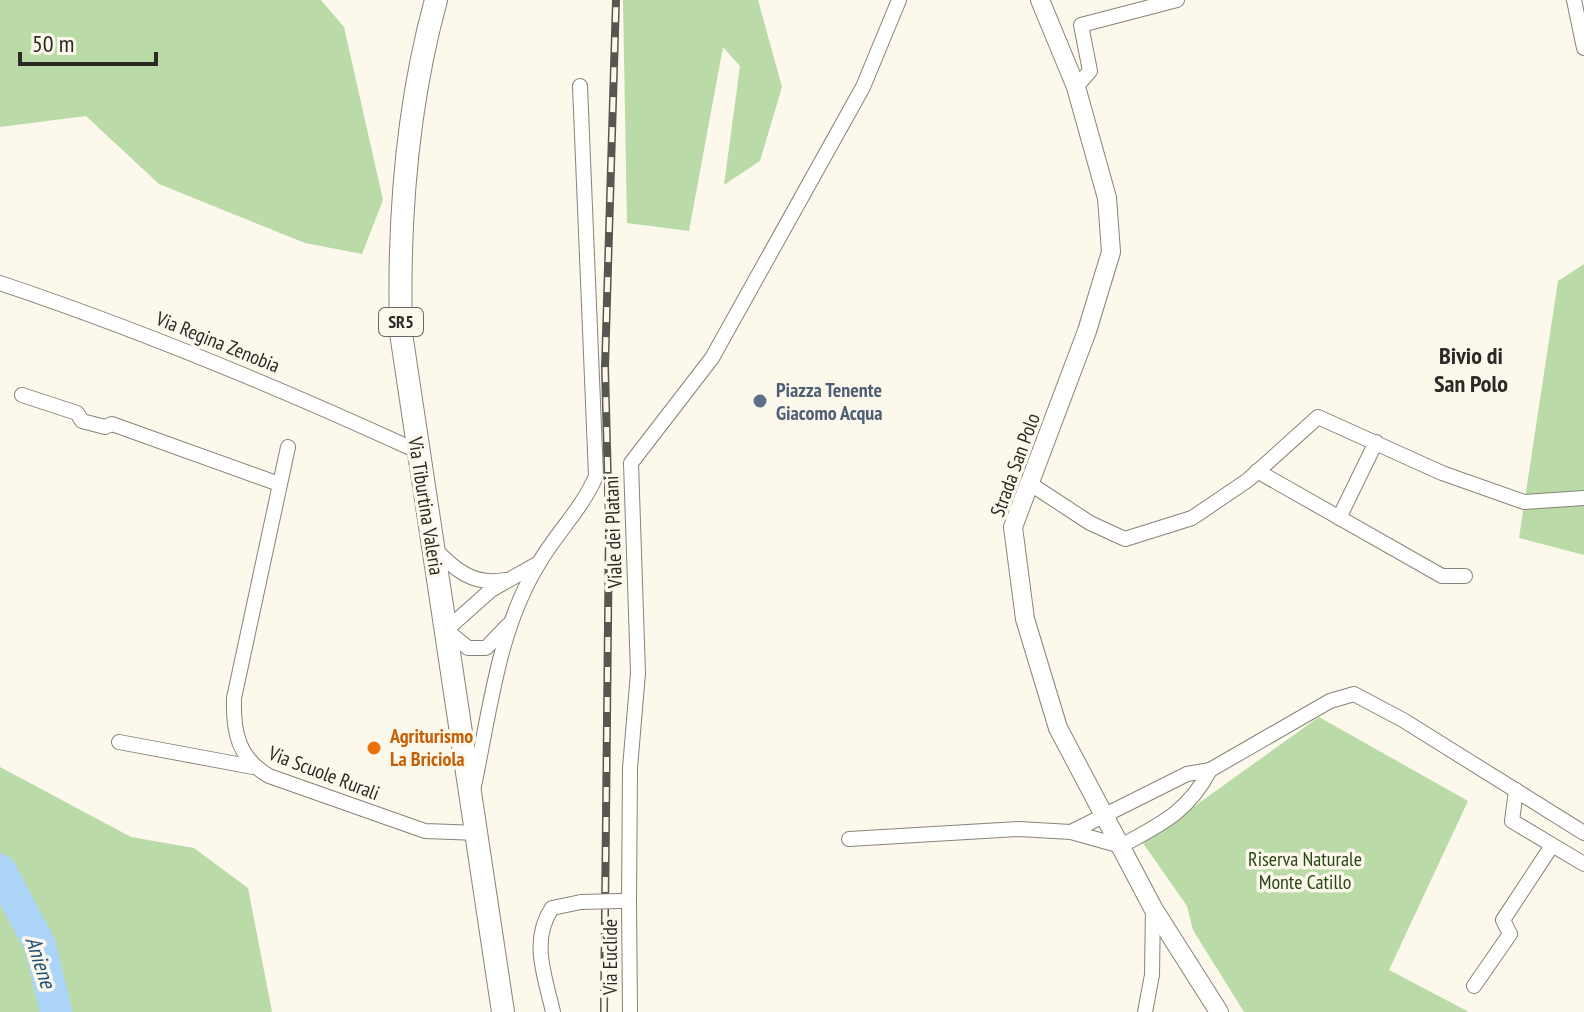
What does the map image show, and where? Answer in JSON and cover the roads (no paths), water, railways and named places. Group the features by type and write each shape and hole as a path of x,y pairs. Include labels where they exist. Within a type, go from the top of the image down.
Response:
{"main road":[{"name":"Via Tiburtina Valeria","path":"436,0 414,96 399,243 401,333 479,833 503,1012"}],"street":[{"name":"Viale dei Platani","path":"624,901 638,673 631,463 712,358 863,87 899,0"},
{"name":"Strada San Polo","path":"1040,0 1076,87 1107,198 1111,252 1087,331 1032,485 1013,527 1025,619 1058,728 1153,908 1219,1012"},
{"path":"1076,87 1090,71 1081,25 1177,0"},
{"path":"1574,0 1584,48"},
{"path":"472,794 491,701 515,615 539,563 585,501 596,476 580,86"},
{"name":"Via Regina Zenobia","path":"0,283 92,314 261,380 417,451"},
{"path":"22,395 77,413 82,421 105,427 112,424 279,484"},
{"path":"1032,485 1090,523 1125,539 1192,518 1257,471 1318,417 1442,473 1524,502 1584,498"},
{"path":"1339,518 1376,442"},
{"name":"Via Scuole Rurali","path":"288,447 234,698 237,738 253,767 269,776 425,831 479,833"},
{"path":"1257,471 1442,576 1465,576"},
{"path":"433,547 456,572 495,582 513,579"},
{"path":"515,615 486,648 468,648 446,630 491,590 539,563"},
{"path":"1071,832 1187,774 1210,770 1330,701 1354,694 1584,833"},
{"path":"119,742 253,767"},
{"path":"849,839 1019,829 1071,832 1121,846 1168,821 1196,796 1210,770"},
{"path":"1516,790 1512,821 1584,864"},
{"path":"1474,986 1510,934 1503,920 1551,847"},
{"path":"553,1012 538,950 541,924 552,908 581,902 624,901"},
{"name":"Via Euclide","path":"624,901 630,1012"},
{"path":"1145,1012 1152,975 1153,908"}],"waterway":[{"name":"Aniene","path":"0,870 40,945 56,1012"}],"railway":[{"path":"604,1012 609,525 605,367 616,0"}],"place":[{"name":"Piazza Tenente Giacomo Acqua","path":"760,401"},
{"name":"Agriturismo La Briciola","path":"374,748"}],"district":[{"name":"Bivio di San Polo","path":"1471,370"}],"park label":[{"name":"Riserva Naturale Monte Catillo","path":"1305,870"}]}
